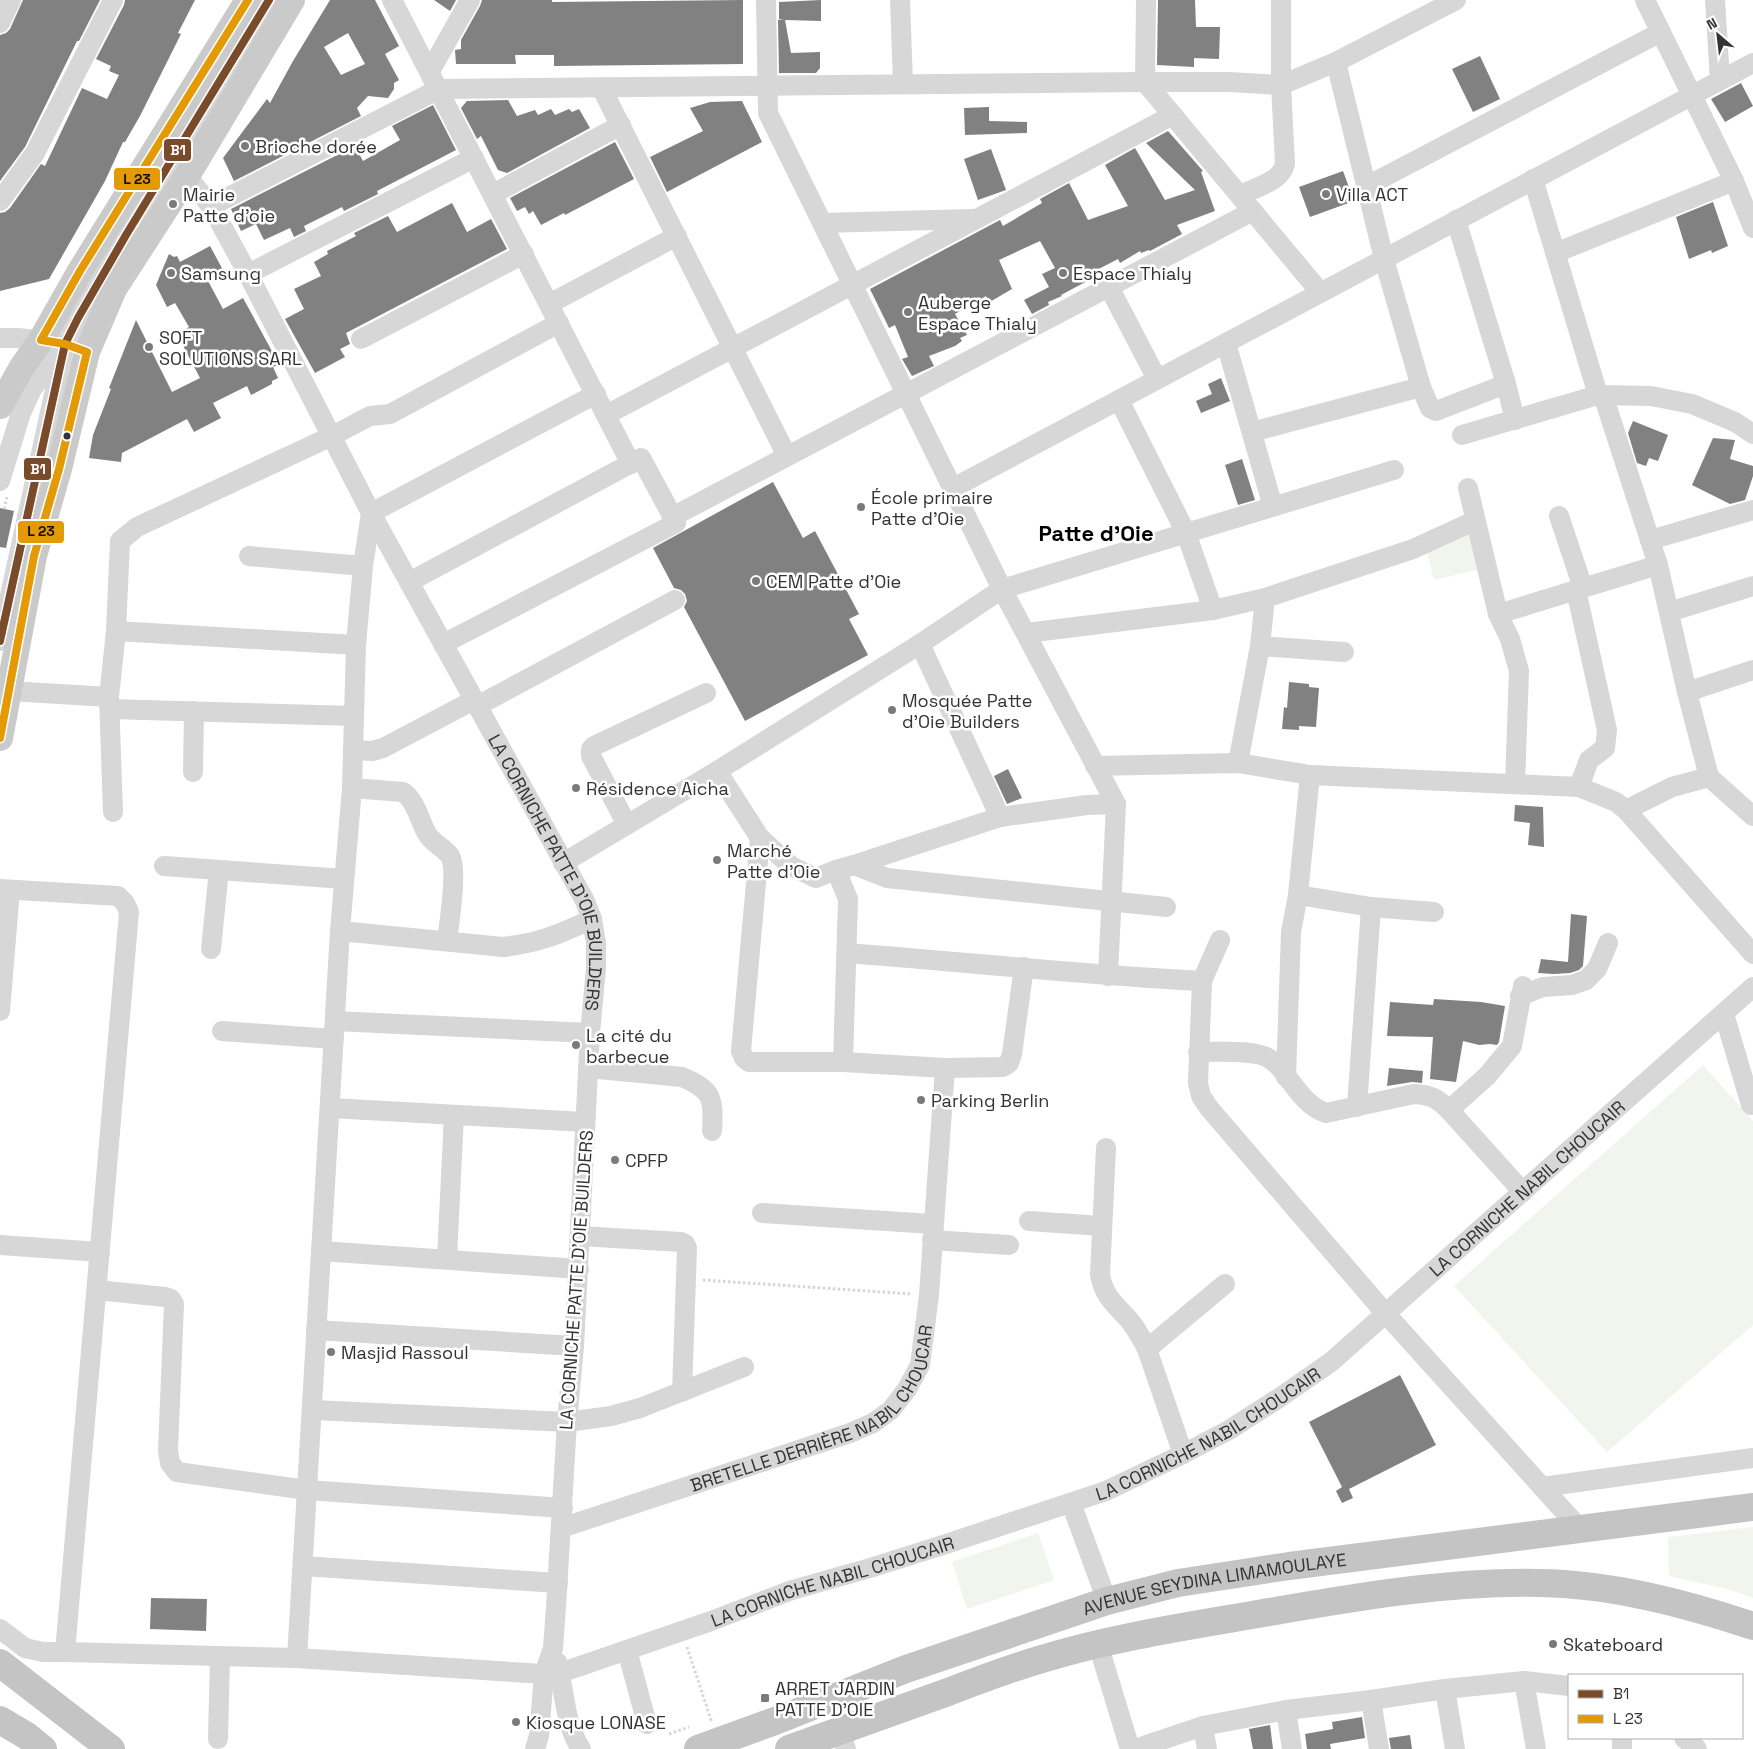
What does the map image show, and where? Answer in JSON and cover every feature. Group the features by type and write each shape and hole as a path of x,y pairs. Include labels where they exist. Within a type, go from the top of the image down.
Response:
{"highway":[{"name":"AVENUE SEYDINA LIMAMOULAYE","path":"698,1749 775,1721 906,1669 1108,1601 1178,1583 1289,1566 1753,1507"},
{"name":"AVENUE SEYDINA LIMAMOULAYE","path":"789,1749 843,1740 1040,1659 1098,1644 1255,1614 1405,1591 1494,1583 1540,1583 1580,1586 1617,1591 1708,1612 1753,1626"},
{"path":"0,1663 111,1749"},
{"path":"0,1720 43,1749"}],"main road":[{"path":"0,406 22,367 42,342 80,271 248,0"},
{"path":"42,342 114,289 187,176 292,0"},
{"path":"0,738 34,556 59,469 42,342"}],"street":[{"path":"0,23 11,0"},
{"path":"0,201 34,153 113,0"},
{"path":"0,351 42,342 78,318 126,235 269,0"},
{"path":"392,0 631,464"},
{"path":"434,80 470,0"},
{"path":"766,0 768,113 1002,589 1116,804 1108,976"},
{"path":"900,0 903,84"},
{"path":"1146,0 1144,82 1320,292"},
{"path":"1240,195 1278,177 1283,171 1285,164 1281,0"},
{"path":"211,206 434,80 602,87 1144,82 1229,82 1282,85 1336,62 1456,0"},
{"path":"1645,0 1734,181 1753,228"},
{"path":"1714,0 1720,80"},
{"path":"1367,186 1661,32"},
{"path":"1336,62 1384,258 1430,408 1436,411 1506,384"},
{"path":"953,488 1753,63"},
{"path":"602,87 787,456"},
{"path":"606,415 1173,115"},
{"path":"493,194 621,125"},
{"path":"248,274 474,158"},
{"name":"LA CORNICHE PATTE D'OIE BUILDERS","path":"187,176 211,206 371,513 592,919 596,943 596,968 590,1033 579,1269 567,1422 552,1674"},
{"path":"1533,179 1601,395 1658,564 1687,692 1709,777 1753,816"},
{"path":"1556,254 1734,181"},
{"path":"672,517 1253,211"},
{"path":"822,222 976,219"},
{"path":"1456,220 1506,384 1515,420"},
{"path":"549,304 677,236"},
{"path":"361,340 524,254"},
{"path":"1109,287 1157,379"},
{"path":"113,812 109,703 116,631 120,541 137,527 332,436 370,416 390,414 559,323"},
{"path":"0,481 21,413 32,389 42,342"},
{"path":"0,640 42,342"},
{"path":"1226,342 1273,506"},
{"path":"1252,432 1422,387"},
{"path":"298,1658 340,931 352,788 356,645 363,566 371,513 596,394"},
{"path":"1462,436 1601,395 1651,396 1692,404 1735,422 1753,434"},
{"path":"1119,400 1186,533 1213,610"},
{"path":"409,582 641,458 676,523 443,644"},
{"path":"563,863 717,771 920,644 1002,589 1394,470"},
{"path":"1468,488 1474,521 1498,614 1510,639 1519,671 1515,784"},
{"path":"1650,540 1753,510"},
{"path":"1559,516 1580,589 1607,730 1604,748 1589,760 1579,787"},
{"path":"1026,633 1213,610 1265,598 1413,549 1474,521"},
{"path":"249,556 363,566"},
{"path":"1498,614 1658,564"},
{"path":"1669,612 1753,586"},
{"path":"1238,763 1260,646 1265,598"},
{"path":"353,750 372,751 383,748 675,600"},
{"path":"116,631 356,645"},
{"path":"920,644 1000,816"},
{"path":"1260,646 1344,652"},
{"path":"1687,692 1753,670"},
{"path":"8,691 194,712 354,716"},
{"path":"627,825 592,756 591,749 706,693"},
{"path":"193,772 194,712"},
{"path":"1096,766 1238,763 1310,775 1579,787 1616,802 1626,810 1753,954"},
{"path":"717,771 760,838 791,866 816,878 1000,816 1087,804 1116,804"},
{"path":"1286,1076 1291,932 1298,895 1310,775"},
{"path":"1626,810 1672,787 1709,777"},
{"path":"352,788 404,792 410,797 428,837 436,845 446,850 452,859 454,872 447,941"},
{"path":"760,838 741,1051 744,1058 749,1062 843,1062 945,1068 1003,1067 1009,1062 1012,1054 1024,967"},
{"path":"164,866 344,879"},
{"path":"845,867 887,878 1166,908"},
{"path":"843,1062 848,899 845,867"},
{"path":"211,948 219,870"},
{"path":"0,1011 5,890 118,896 125,903 129,912 65,1652"},
{"path":"1298,895 1371,907 1434,912"},
{"path":"1357,1107 1371,907"},
{"path":"340,931 503,947 527,945 559,935 592,919"},
{"path":"1220,940 1202,981 1198,1052 1198,1083 1201,1096 1209,1108 1386,1314 1580,1529"},
{"path":"1449,1110 1487,1076 1512,1046 1521,991 1543,987 1572,986 1586,980 1597,969 1608,943"},
{"path":"847,953 1024,967 1108,976 1202,981"},
{"name":"LA CORNICHE NABIL CHOUCAIR","path":"552,1674 681,1631 792,1590 870,1568 1071,1503 1106,1490 1229,1430 1331,1362 1753,987"},
{"path":"1724,1014 1751,1105"},
{"path":"222,1031 335,1030 590,1033"},
{"path":"1198,1052 1266,1056 1275,1062 1315,1110 1326,1113 1414,1094 1429,1094 1449,1110 1523,1192"},
{"path":"588,1068 682,1077 696,1083 706,1091 712,1102 712,1132"},
{"name":"BRETELLE DERRIÈRE NABIL CHOUCAR","path":"562,1518 850,1434 891,1410 907,1389 920,1365 929,1295 945,1068"},
{"path":"330,1108 585,1122"},
{"path":"447,1258 454,1115"},
{"path":"1106,1148 1100,1275 1102,1287 1140,1334 1147,1348 1183,1454"},
{"path":"762,1213 932,1232 1009,1245"},
{"path":"1029,1221 1102,1226"},
{"path":"580,1236 681,1242 685,1244 687,1248 682,1392"},
{"path":"0,1245 100,1252"},
{"path":"321,1251 447,1258 579,1269"},
{"path":"1147,1348 1225,1284"},
{"path":"97,1290 165,1297 171,1299 174,1304 168,1451 170,1463 177,1472 307,1490 562,1518"},
{"path":"316,1330 574,1346"},
{"path":"313,1410 567,1422 611,1416 640,1408 744,1367"},
{"path":"1542,1487 1753,1458"},
{"path":"1071,1503 1108,1601"},
{"path":"303,1566 558,1583"},
{"path":"0,1628 25,1648 43,1652 298,1658 552,1674"},
{"path":"1098,1644 1130,1749"},
{"path":"626,1650 647,1724"},
{"path":"218,1739 220,1656"},
{"path":"535,1749 552,1674"},
{"path":"552,1674 575,1739 582,1749"},
{"path":"1135,1749 1203,1726 1286,1710 1445,1689 1524,1682 1568,1686"},
{"path":"1524,1682 1536,1749"},
{"path":"1445,1689 1456,1749"},
{"path":"1371,1700 1379,1749"},
{"path":"1286,1710 1292,1749"},
{"path":"1203,1726 1207,1749"},
{"path":"1685,1739 1697,1749"}],"path":[{"path":"685,1279 929,1295"},
{"path":"681,1631 711,1720"}],"shaded area":[{"path":"1475,532 1484,568 1434,580 1425,544"},
{"path":"1703,1065 1753,1121 1753,1325 1607,1452 1454,1286"},
{"path":"1753,1527 1753,1598 1731,1590 1669,1576 1668,1537"},
{"path":"1038,1533 1054,1580 967,1609 952,1562"}],"building":[{"path":"23,0 100,0 79,41 77,41 25,147 0,181 0,35 10,29"},
{"path":"125,0 195,0 178,33 181,34 140,116 125,142 123,142 105,181 49,279 0,291 0,213 10,208 41,164 45,166 82,88 107,99 119,75 109,71 111,66 96,59"},
{"path":"330,0 375,0 399,46 385,54 399,80 394,83 394,89 388,98 368,96 357,108 361,116 234,181 223,158 267,99 270,103","holes":["348,33 365,64 341,75 324,47"]},
{"path":"434,0 456,0 450,11"},
{"path":"482,0 552,0 552,2 743,0 743,64 554,66 554,55 515,55 516,64 456,64 455,50 461,49 461,40"},
{"path":"821,0 821,21 785,20 791,53 820,52 820,68 816,73 779,73 778,20 784,19 779,19 779,2"},
{"path":"1158,0 1195,0 1196,27 1220,27 1219,59 1194,58 1194,67 1157,65"},
{"path":"1480,56 1500,99 1473,112 1452,69"},
{"path":"1741,83 1753,106 1725,122 1711,99"},
{"path":"508,100 517,116 535,110 538,115 551,109 555,115 569,109 572,112 579,109 590,128 507,173 498,170 481,136 477,139 461,108 467,101"},
{"path":"742,101 762,142 667,192 650,157 703,131 690,108 710,102"},
{"path":"433,105 456,150 377,191 378,194 344,211 342,207 304,226 306,231 294,237 290,228 264,240 256,224 241,231 231,209 355,146 363,161 400,140 392,126"},
{"path":"989,107 989,121 1027,122 1027,133 965,135 964,108"},
{"path":"1168,131 1203,171 1201,172 1215,211 1177,225 1182,234 1150,251 1141,253 1140,251 1120,263 1118,259 1089,274 1091,279 1048,302 1049,305 1032,314 1024,300 1049,287 1042,274 1055,268 1040,241 999,260 1012,289 988,303 986,296 955,314 967,335 960,338 962,341 955,346 929,356 934,366 912,376 902,359 908,357 895,325 889,328 870,289 1000,220 1003,226 1042,203 1040,199 1069,183 1088,220 1128,206 1105,165 1135,148 1165,200 1195,190 1146,143"},
{"path":"615,142 634,179 565,215 564,213 541,225 533,211 529,214 525,207 517,211 510,198"},
{"path":"991,149 1006,190 978,200 964,159"},
{"name":"Villa ACT","path":"1343,171 1354,201 1310,217 1299,187"},
{"path":"1713,202 1728,246 1712,253 1711,250 1689,259 1676,217"},
{"path":"452,203 467,232 491,219 507,249 346,333 350,344 340,349 345,357 315,373 285,319 304,309 294,289 321,276 314,262 328,254 327,251 356,236 354,233 388,216 397,232"},
{"path":"210,246 223,270 207,279 223,309 243,298 279,364 273,367 278,378 272,381 272,384 251,395 247,386 213,403 221,418 194,432 187,419 122,453 121,462 89,458 93,435 111,389 109,388 136,320 172,392 200,378 177,334 189,327 175,303 167,307 156,285 169,254 174,257 177,256 180,262"},
{"path":"1221,378 1230,401 1201,413 1196,401 1212,394 1208,384"},
{"path":"1633,421 1668,435 1658,461 1649,458 1646,466 1637,463 1628,433"},
{"path":"1713,438 1735,440 1730,459 1753,466 1753,476 1745,500 1730,504 1692,485"},
{"path":"1242,459 1255,500 1238,505 1225,465"},
{"name":"CEM Patte d'Oie","path":"773,482 803,538 815,531 859,614 849,619 868,655 745,721 684,607 687,601 685,594 681,590 674,588 653,548"},
{"path":"0,508 14,511 6,548 0,547"},
{"path":"1289,682 1309,684 1309,687 1319,688 1316,727 1299,726 1299,730 1282,729 1284,707 1287,708"},
{"path":"1008,769 1022,798 1007,804 994,776"},
{"path":"1515,805 1543,807 1544,847 1528,845 1530,823 1514,821"},
{"path":"1571,914 1587,916 1583,966 1579,970 1570,973 1538,973 1541,959 1568,962"},
{"path":"1434,999 1481,1002 1505,1006 1497,1045 1479,1045 1463,1041 1456,1082 1430,1079 1433,1037 1387,1036 1390,1002 1433,1005"},
{"path":"1389,1068 1423,1071 1422,1083 1412,1082 1387,1086"},
{"path":"1400,1375 1436,1445 1349,1489 1353,1498 1342,1503 1336,1491 1342,1487 1309,1422"},
{"path":"151,1598 207,1599 206,1631 150,1629"},
{"path":"1362,1717 1365,1738 1330,1744 1331,1749 1307,1749 1305,1734 1333,1729 1332,1722"},
{"path":"1270,1725 1273,1749 1253,1749 1249,1729"},
{"path":"1410,1735 1412,1749 1391,1749 1389,1738"}],"transit line":[{"path":"0,738 34,556 59,469 87,352 65,344 41,340 80,271 248,0"},
{"name":"B1","path":"0,641 65,344 126,235 269,0"}],"place":[{"name":"Brioche dorée","path":"245,146"},
{"name":"Villa ACT","path":"1326,194"},
{"name":"Mairie Patte d'oie","path":"173,204"},
{"name":"Samsung","path":"171,273"},
{"name":"Espace Thialy","path":"1063,273"},
{"name":"Auberge Espace Thialy","path":"908,312"},
{"name":"SOFT SOLUTIONS SARL","path":"149,347"},
{"name":"École primaire Patte d'Oie","path":"861,507"},
{"name":"CEM Patte d'Oie","path":"756,581"},
{"name":"Mosquée Patte d'Oie Builders","path":"892,710"},
{"name":"Résidence Aicha","path":"576,788"},
{"name":"Marché Patte d'Oie","path":"717,860"},
{"name":"La cité du barbecue","path":"576,1045"},
{"name":"Parking Berlin","path":"921,1100"},
{"name":"CPFP","path":"615,1160"},
{"name":"Masjid Rassoul","path":"331,1352"},
{"name":"Skateboard","path":"1553,1644"},
{"name":"ARRET JARDIN PATTE D'OIE","path":"765,1698"},
{"name":"Kiosque LONASE","path":"516,1722"}],"district":[{"name":"Patte d'Oie","path":"1096,533"}]}
